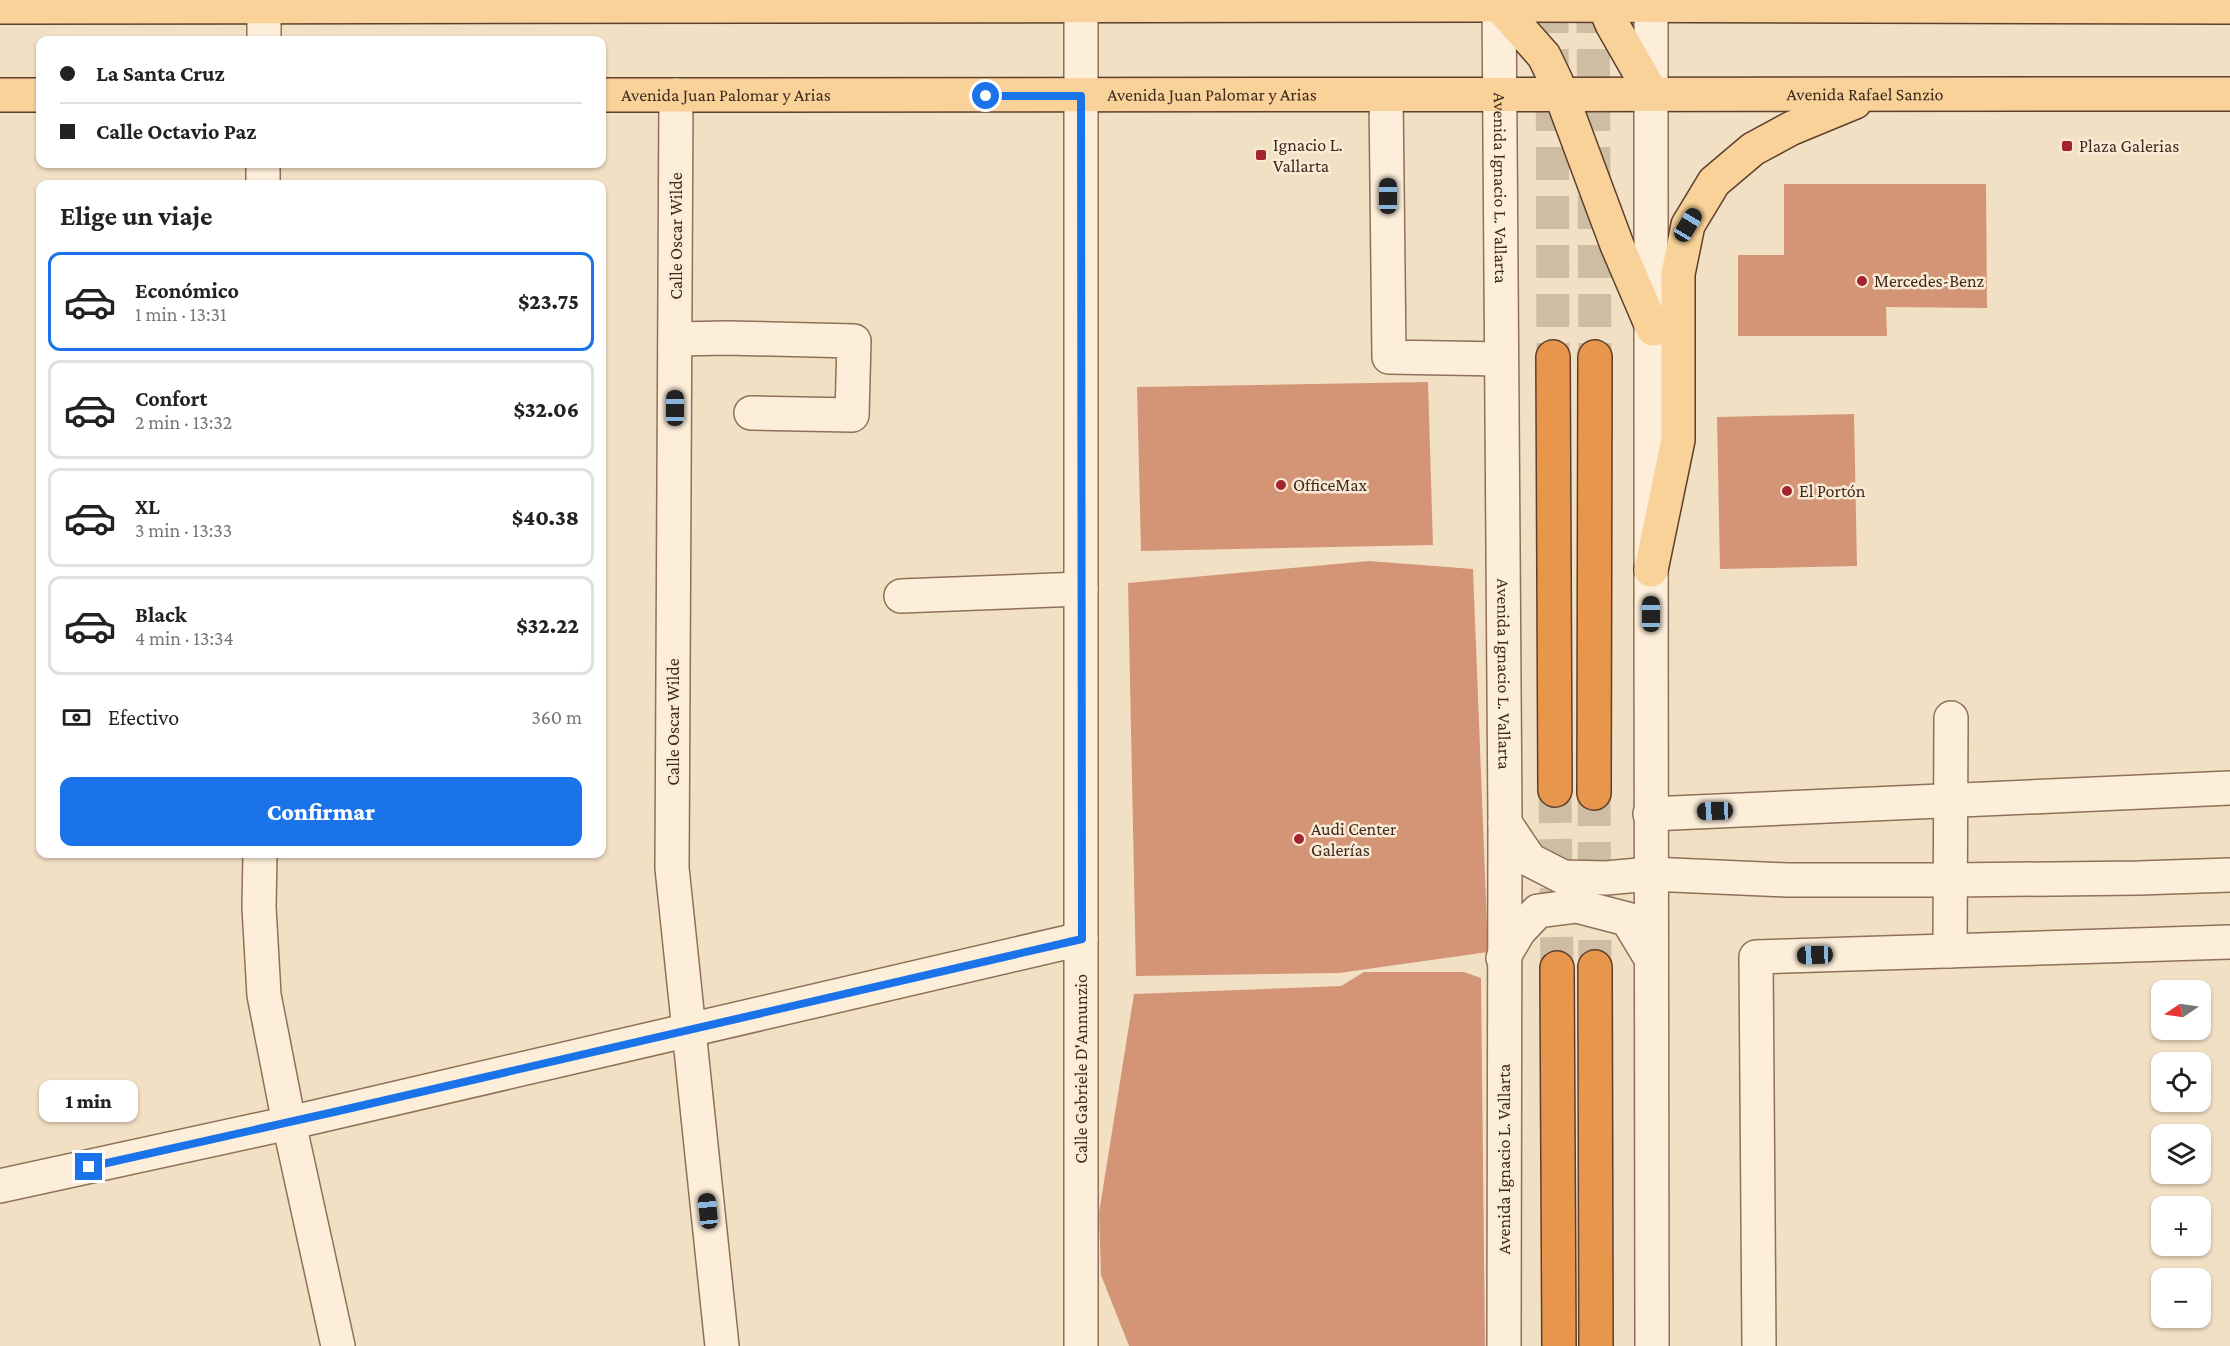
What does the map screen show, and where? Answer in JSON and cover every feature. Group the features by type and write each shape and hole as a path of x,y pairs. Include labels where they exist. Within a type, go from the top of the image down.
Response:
{"highway":[{"path":"1553,357 1555,790"},
{"path":"1593,793 1595,357"},
{"path":"1595,967 1596,1346"},
{"path":"1557,968 1559,1346"}],"main road":[{"path":"0,7 676,3 1603,3 2230,7"},
{"path":"1499,3 1544,56 1561,94 1617,245 1653,329"},
{"path":"1603,3 1652,94"},
{"name":"Avenida Rafael Sanzio","path":"1499,94 1870,96 2230,94"},
{"name":"Avenida Juan Palomar y Arias","path":"606,95 1499,94"},
{"path":"0,95 36,95"},
{"path":"1651,570 1678,440 1677,274 1688,225 1714,182 1753,149 1792,128 1870,96"}],"street":[{"name":"Avenida Ignacio L. Vallarta","path":"1499,3 1505,823 1504,1346"},
{"name":"Calle Gabriele D'Annunzio","path":"1081,4 1082,1346"},
{"path":"1651,4 1652,1346"},
{"path":"264,7 264,36"},
{"name":"Calle Oscar Wilde","path":"676,95 672,868 722,1346"},
{"path":"1386,95 1389,357 1501,359"},
{"path":"675,339 854,341 852,415 751,413"},
{"path":"901,596 1081,589"},
{"path":"1950,951 1951,718"},
{"path":"1650,814 2230,788"},
{"path":"1505,823 1530,860 1563,877 1606,878 1650,874 1787,880 1950,880 2230,875"},
{"path":"260,858 259,907 264,995 289,1123 338,1346"},
{"path":"1503,958 1519,931 1538,911 1577,906 1627,919 1650,957"},
{"path":"0,1186 289,1123 1082,939"},
{"path":"1759,1346 1756,957 2230,942"}],"building":[{"name":"Mercedes-Benz","path":"1784,184 1986,184 1987,308 1886,307 1887,336 1738,336 1738,255 1784,255"},
{"path":"1428,382 1433,545 1141,551 1137,387"},
{"name":"El Portón","path":"1854,414 1857,566 1720,569 1717,417"},
{"path":"1369,561 1473,569 1488,952 1339,973 1136,976 1128,583"},
{"path":"1364,972 1464,972 1481,978 1485,1346 1129,1346 1101,1275 1099,1213 1134,994 1341,986"}],"tunnel":[{"path":"1552,0 1553,357"},
{"path":"1593,0 1595,357"},
{"path":"1555,790 1557,968"},
{"path":"1594,793 1595,967"}],"place":[{"name":"Plaza Galerias","path":"2067,146"},
{"name":"Ignacio L. Vallarta","path":"1261,155"},
{"name":"Mercedes-Benz","path":"1862,281"},
{"name":"OfficeMax","path":"1281,485"},
{"name":"El Portón","path":"1787,491"},
{"name":"Audi Center Galerías","path":"1299,839"}],"route":[{"path":"89,1167 1082,939 1081,96 986,96"}]}
